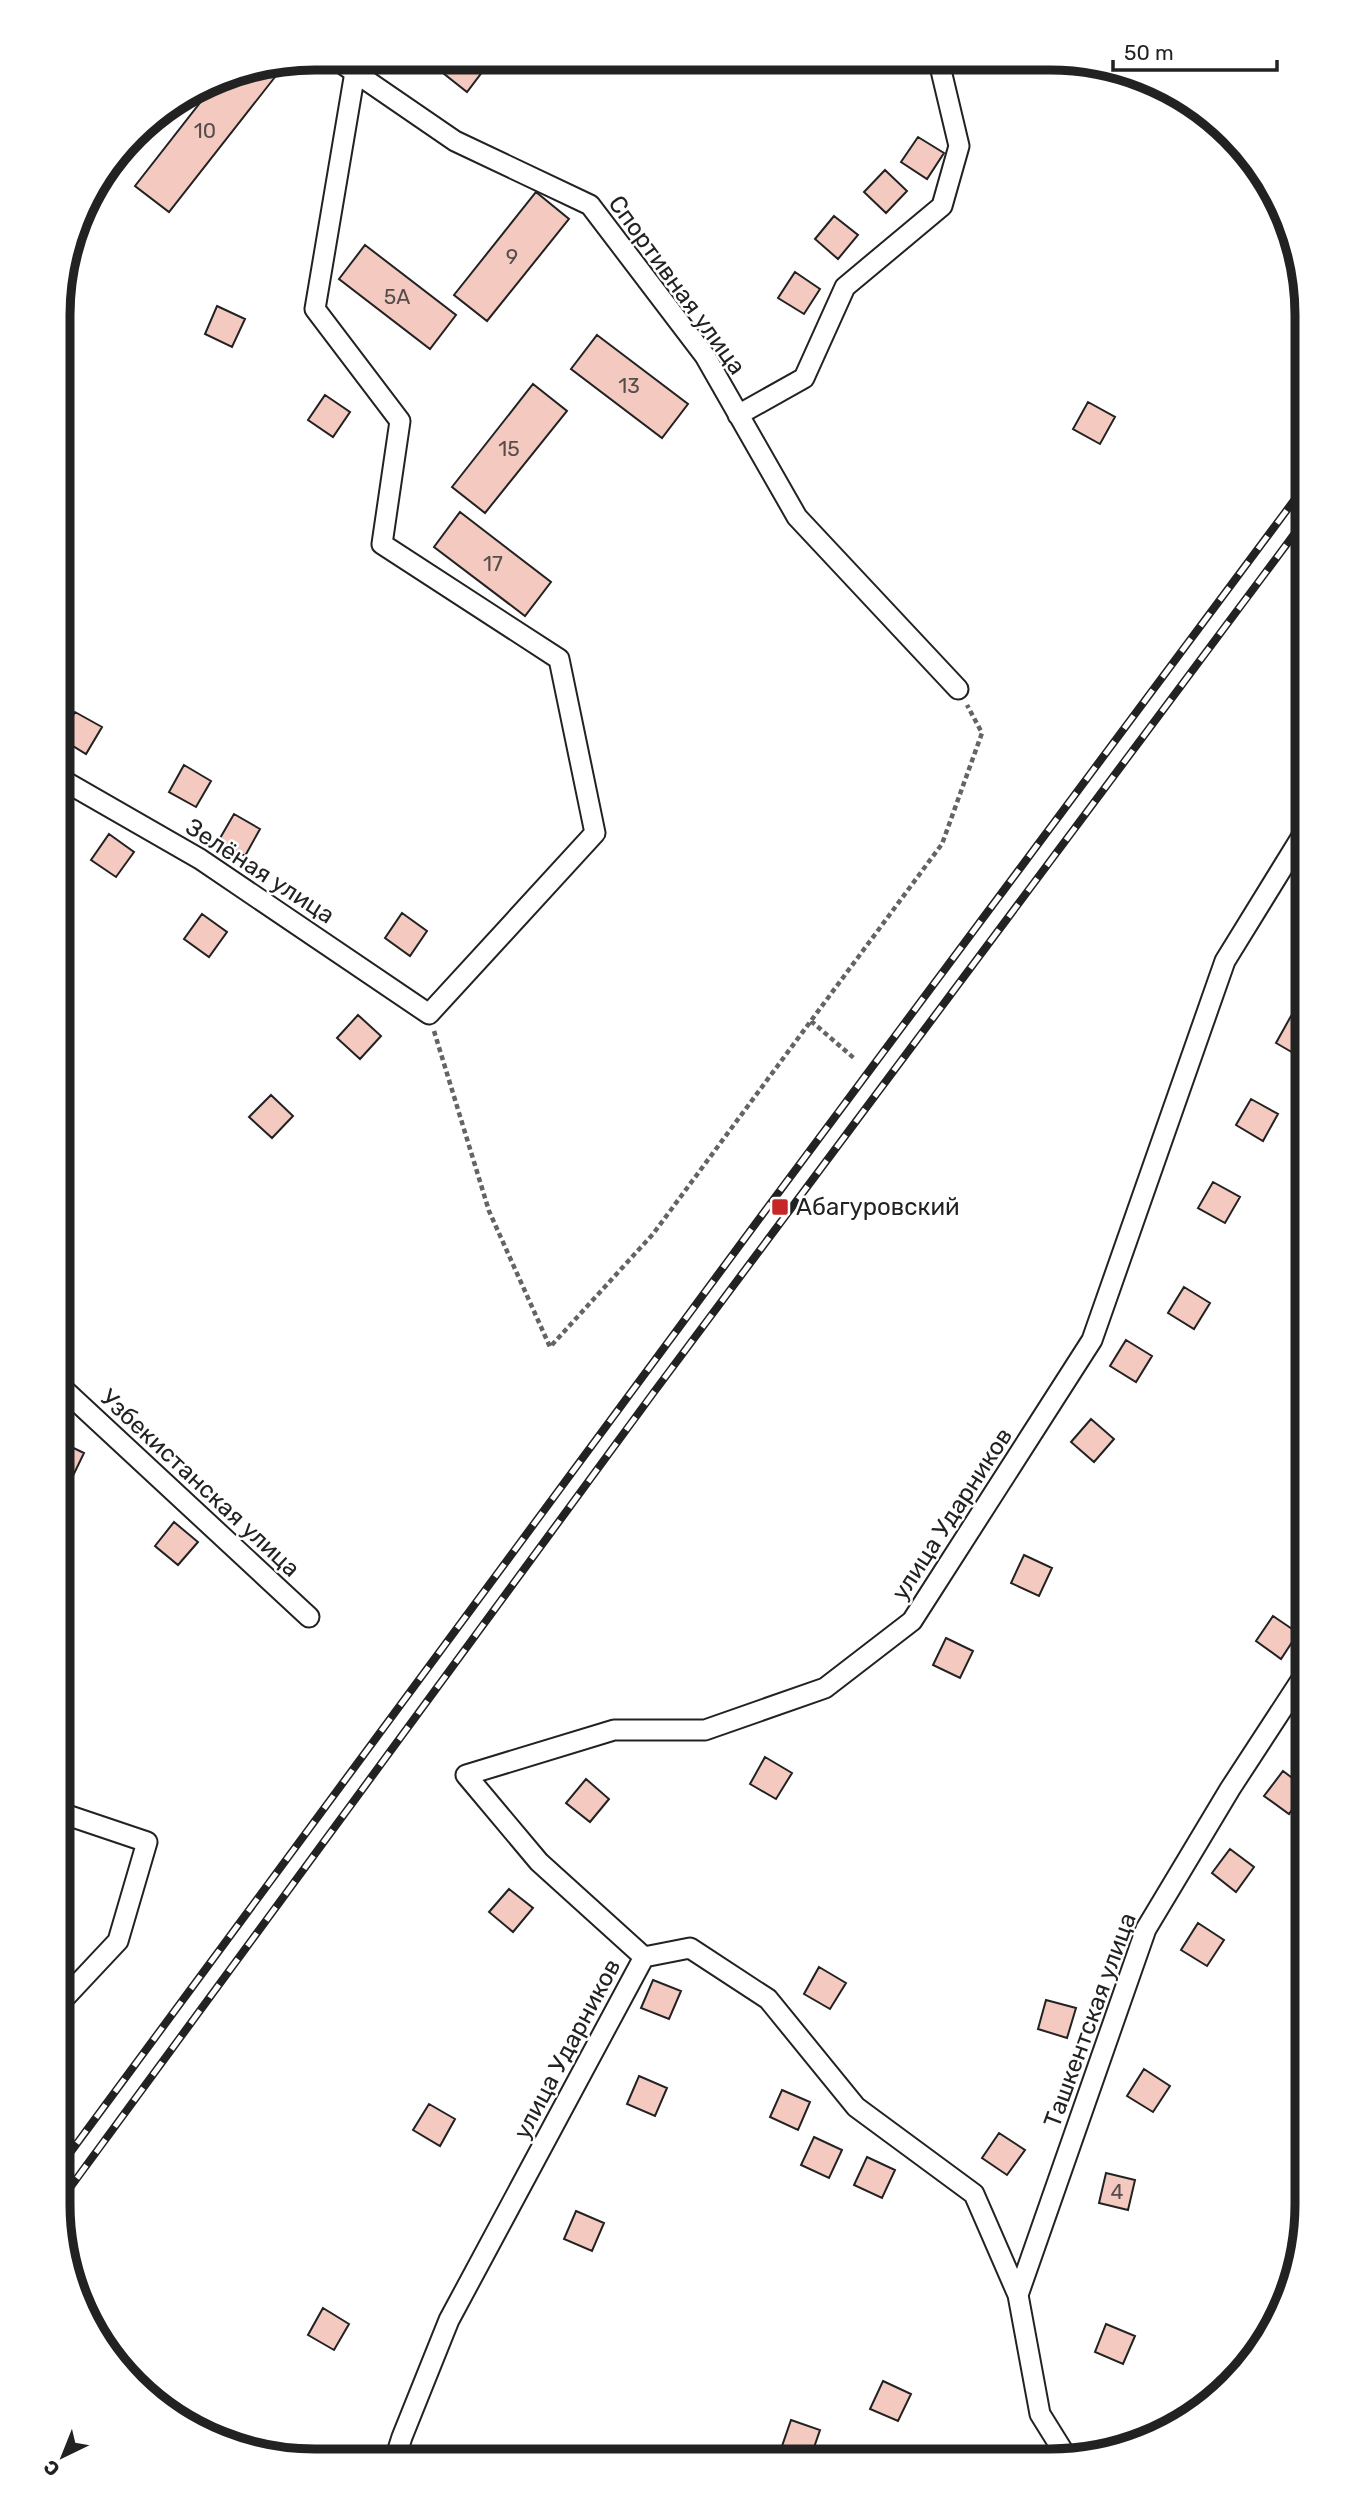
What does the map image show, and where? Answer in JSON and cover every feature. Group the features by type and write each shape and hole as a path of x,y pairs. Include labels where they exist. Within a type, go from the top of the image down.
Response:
{"street":[{"name":"Спортивная улица","path":"352,70 455,141 590,205 705,356 797,517 958,689"},
{"path":"738,415 804,378 845,287 942,206 959,146 941,70"},
{"path":"355,72 314,309 400,421 382,544 559,659 595,833 429,1014"},
{"name":"Зелёная улица","path":"70,784 200,859 429,1014"},
{"name":"улица Ударников","path":"398,2449 449,2320 644,1957 539,1862 467,1775 614,1730 705,1730 813,1693 825,1688 912,1621 1092,1340 1225,961 1295,848"},
{"name":"Узбекистанская улица","path":"70,1395 309,1616"},
{"name":"Ташкентская улица","path":"1018,2295 1146,1929 1230,1789 1294,1690"},
{"path":"70,1816 148,1842 118,1941 70,1992"},
{"path":"644,1957 690,1948 768,1999 856,2107 974,2194 1018,2295 1040,2414 1059,2448"}],"path":[{"path":"429,1014 489,1211 550,1347 653,1234 942,844 982,733 958,689"},
{"path":"811,1021 855,1059"}],"building":[{"path":"439,70 484,70 467,92"},
{"path":"278,73 169,212 135,186 206,96 236,83"},
{"path":"918,137 944,153 927,179 901,162"},
{"path":"885,170 907,191 886,213 864,192"},
{"path":"536,192 569,219 487,321 454,295"},
{"path":"834,216 858,235 838,259 815,239"},
{"path":"365,245 456,315 430,349 339,279"},
{"path":"795,272 820,289 804,314 778,298"},
{"path":"217,306 245,319 232,347 205,334"},
{"path":"597,335 688,404 662,438 571,369"},
{"path":"533,384 567,411 485,513 452,487"},
{"path":"325,395 350,412 333,437 308,420"},
{"path":"1088,402 1115,417 1100,444 1073,429"},
{"path":"460,512 551,582 525,616 434,547"},
{"path":"75,712 102,727 86,754 70,744 70,721"},
{"path":"184,765 211,781 196,807 169,792"},
{"path":"234,814 260,829 245,856 219,840"},
{"path":"109,834 134,852 116,877 91,860"},
{"path":"402,913 427,931 410,956 385,938"},
{"path":"202,914 227,932 209,957 184,939"},
{"path":"358,1015 381,1036 360,1059 337,1038"},
{"path":"1291,1016 1295,1018 1295,1054 1276,1043"},
{"path":"271,1095 293,1116 272,1138 249,1117"},
{"path":"1251,1099 1278,1114 1263,1141 1236,1125"},
{"path":"1213,1182 1240,1197 1225,1223 1198,1208"},
{"path":"1184,1287 1210,1303 1194,1329 1168,1313"},
{"path":"1126,1340 1152,1356 1136,1382 1110,1366"},
{"path":"1091,1419 1114,1439 1094,1462 1071,1442"},
{"path":"70,1446 84,1453 70,1480"},
{"path":"174,1522 198,1542 178,1565 155,1546"},
{"path":"1024,1555 1052,1568 1039,1596 1011,1583"},
{"path":"1273,1616 1294,1630 1294,1639 1281,1659 1256,1641"},
{"path":"946,1638 973,1651 960,1678 933,1665"},
{"path":"765,1757 792,1773 776,1799 750,1784"},
{"path":"1283,1771 1294,1779 1294,1807 1289,1814 1264,1796"},
{"path":"586,1779 609,1799 590,1822 566,1803"},
{"path":"1230,1849 1254,1867 1236,1892 1212,1873"},
{"path":"509,1889 533,1908 513,1932 489,1912"},
{"path":"1198,1923 1224,1940 1207,1966 1181,1950"},
{"path":"819,1967 846,1983 830,2009 804,1994"},
{"path":"653,1980 681,1991 669,2019 641,2008"},
{"path":"1046,2000 1076,2008 1067,2038 1038,2029"},
{"path":"1144,2069 1170,2086 1153,2112 1127,2096"},
{"path":"639,2076 667,2088 655,2116 627,2104"},
{"path":"782,2090 810,2102 798,2130 770,2117"},
{"path":"429,2104 455,2119 440,2146 413,2130"},
{"path":"999,2133 1025,2150 1007,2175 982,2158"},
{"path":"814,2137 842,2150 829,2178 801,2165"},
{"path":"867,2157 895,2170 882,2198 854,2185"},
{"path":"1106,2173 1135,2180 1128,2210 1099,2203"},
{"path":"576,2211 604,2223 592,2251 564,2239"},
{"path":"323,2308 349,2324 334,2350 308,2335"},
{"path":"1106,2324 1135,2336 1123,2364 1095,2352"},
{"path":"883,2381 911,2394 898,2421 870,2409"},
{"path":"791,2420 820,2430 813,2449 781,2449"}],"railway":[{"path":"70,2153 773,1200 1295,499"},
{"path":"70,2188 654,1392 1295,533"}],"place":[{"name":"Абагуровский","path":"780,1207"}]}
